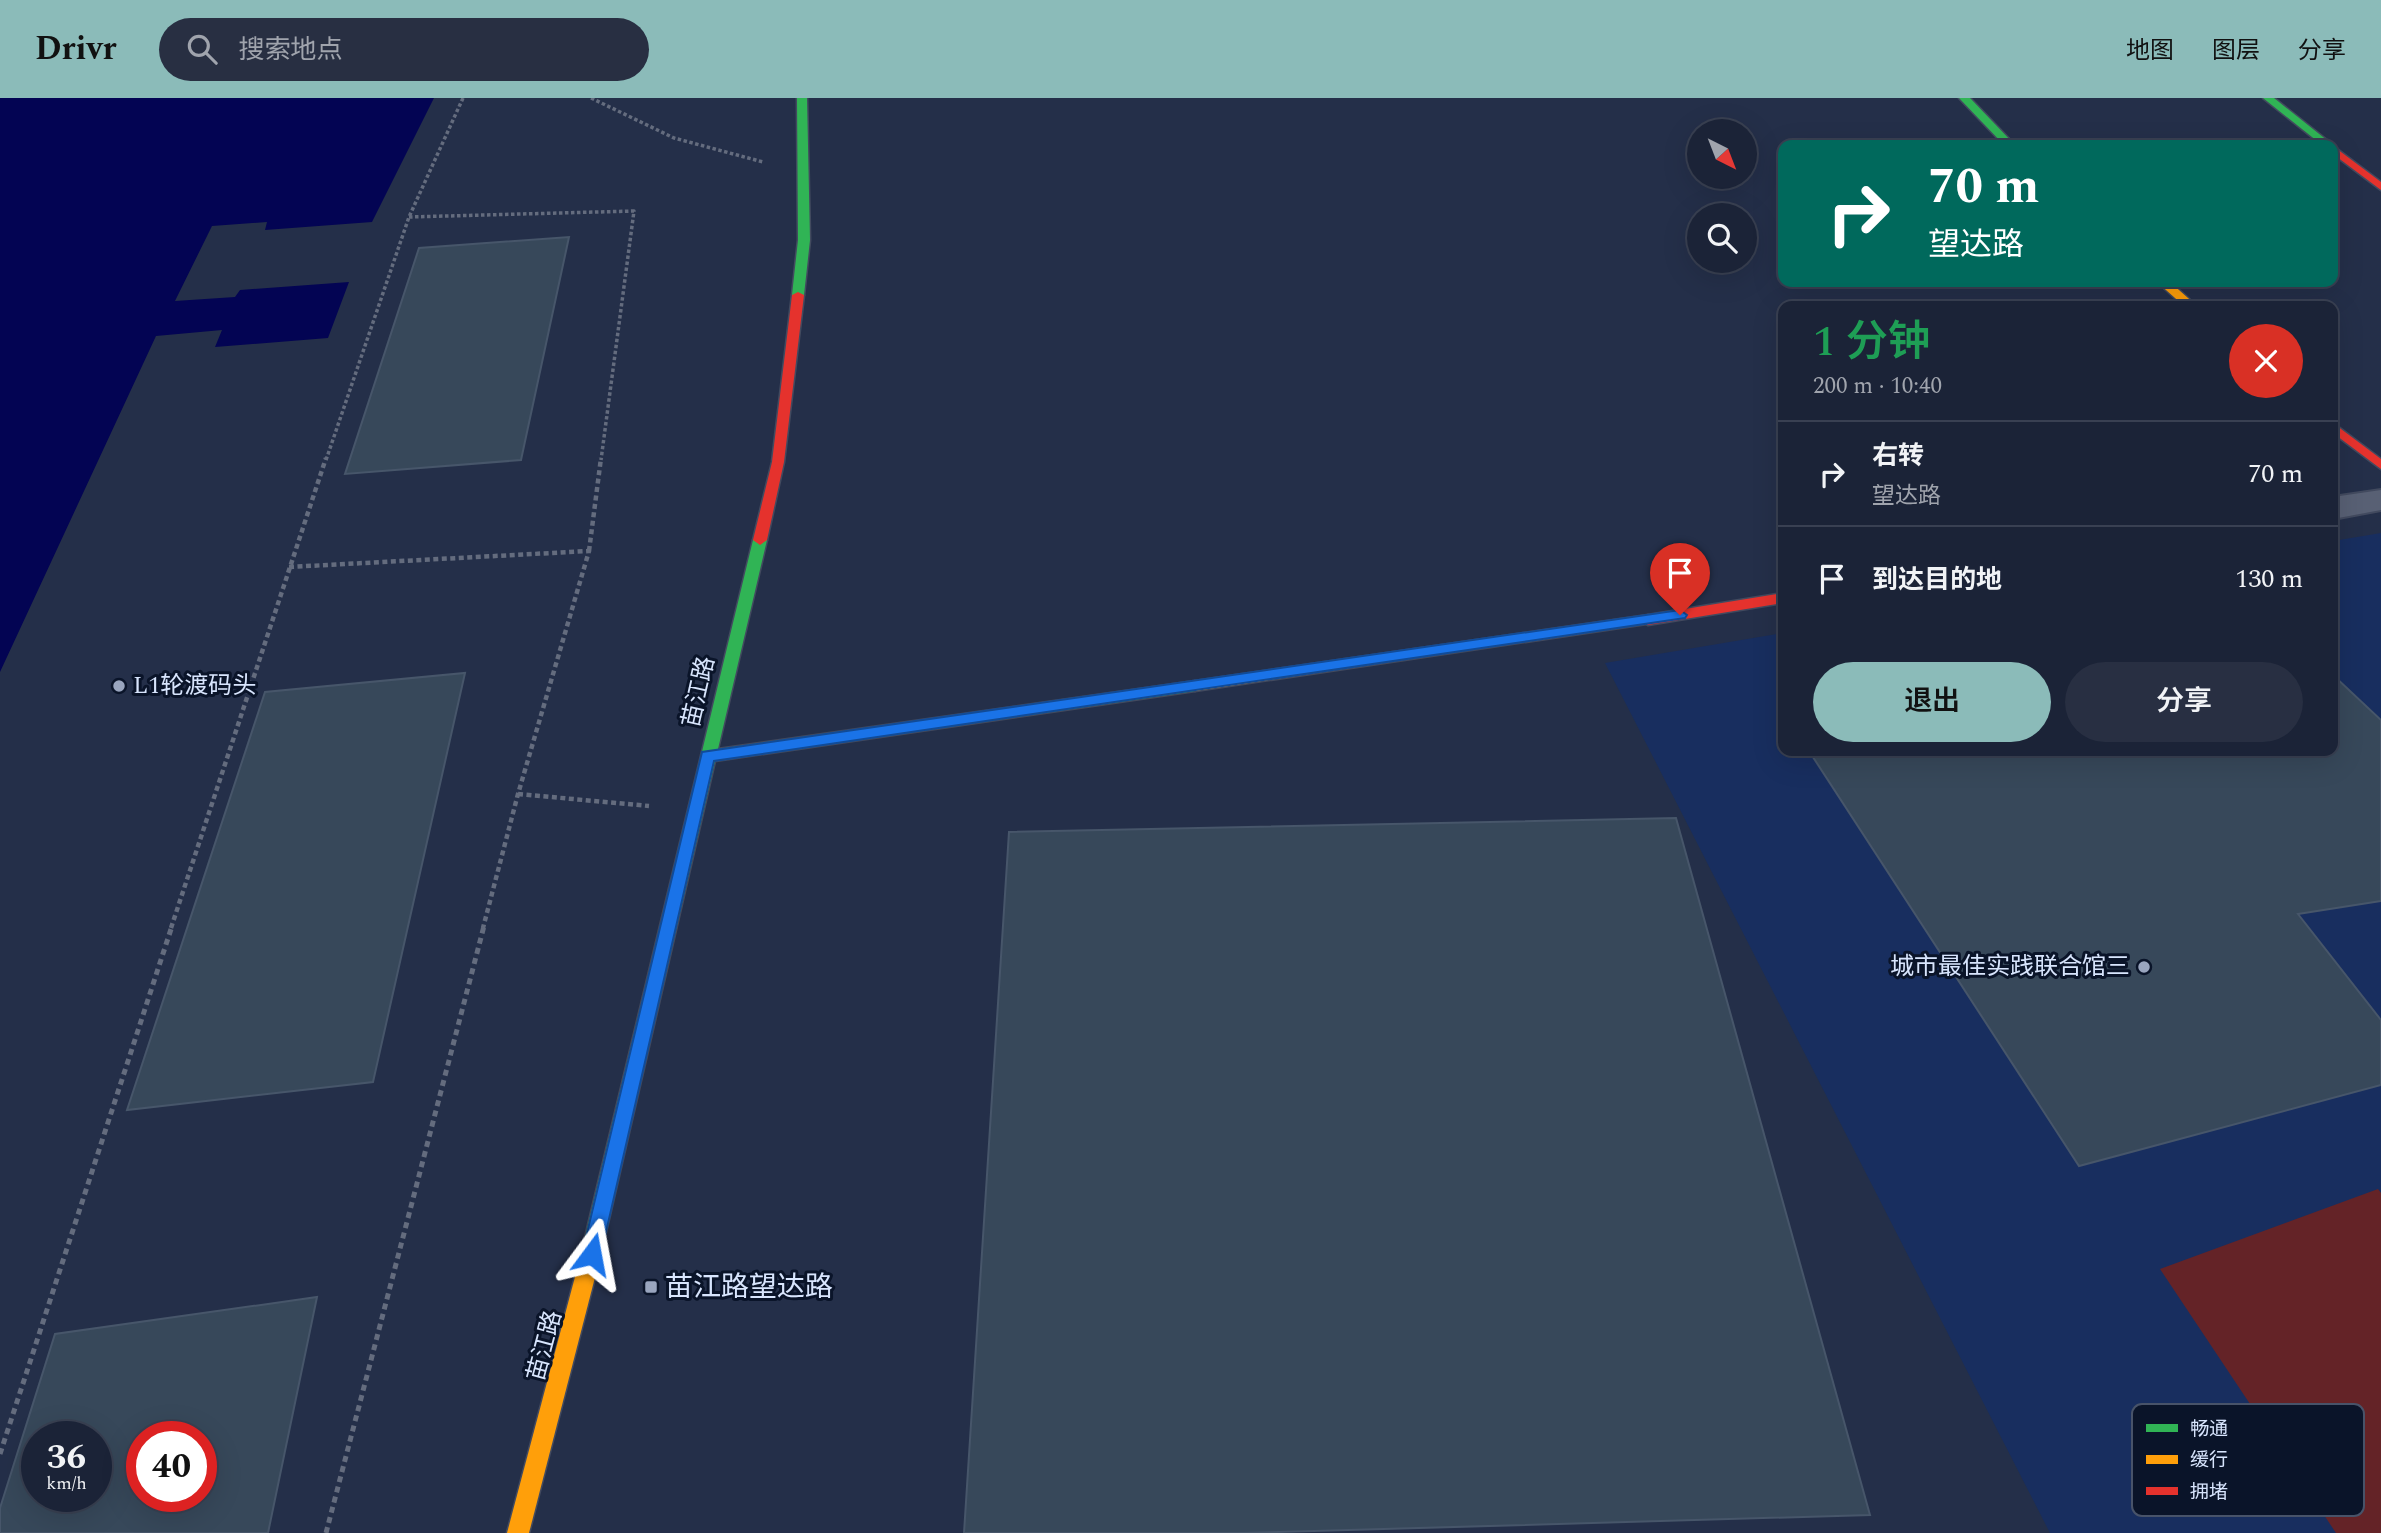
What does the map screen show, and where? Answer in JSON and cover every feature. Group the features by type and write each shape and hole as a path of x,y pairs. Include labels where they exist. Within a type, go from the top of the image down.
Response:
{"street":[{"name":"苗江路","path":"518,1533 579,1306 778,462 804,240 802,98"},
{"path":"1964,98 2005,140"},
{"path":"2268,98 2322,140"},
{"path":"2338,153 2381,187"},
{"path":"2169,287 2185,301"},
{"path":"2338,431 2381,465"},
{"path":"2338,507 2381,500"},
{"path":"707,756 1629,623 1778,599"}],"path":[{"path":"0,1454 289,567 409,217 463,98"},
{"path":"591,98 614,111 687,141 745,159 802,168"},
{"path":"326,1533 518,794 589,551 634,211 409,217"},
{"path":"289,567 589,551"},
{"path":"518,794 695,810"}],"shaded area":[{"path":"0,98 434,98 372,222 265,230 267,222 212,226 175,301 235,297 240,290 349,282 328,338 215,347 222,330 156,336 0,672"},
{"path":"2381,533 2381,1533 2050,1533 1605,663 1778,634 1778,756 2338,756 2338,540"},
{"path":"2378,1189 2381,1193 2381,1533 2336,1533 2325,1516 2364,1516 2364,1404 2250,1404 2160,1269"}],"building":[{"path":"569,237 521,460 345,474 419,248"},
{"path":"465,673 373,1082 127,1110 265,692"},
{"name":"城市最佳实践联合馆三","path":"2338,680 2381,720 2381,901 2298,914 2381,1020 2381,1085 2079,1166 1812,756 2338,756"},
{"path":"1676,818 1870,1515 1243,1533 964,1533 1009,832"},
{"path":"317,1297 268,1533 0,1533 0,1508 21,1442 21,1512 112,1512 112,1421 28,1421 55,1334"}],"traffic: fast":[{"path":"798,295 804,240 802,98"},
{"path":"1964,98 2005,140"},
{"path":"2268,98 2322,140"},
{"path":"590,1258 760,540"},
{"path":"707,756 1195,686"}],"traffic: slow":[{"path":"2169,287 2185,301"},
{"path":"1195,686 1648,620"},
{"path":"518,1533 590,1258"}],"traffic: jam":[{"path":"2338,153 2381,187"},
{"path":"760,540 778,462 798,295"},
{"path":"2338,431 2381,465"},
{"path":"1648,620 1778,599"}],"place":[{"name":"L1轮渡码头","path":"119,686"},
{"name":"城市最佳实践联合馆三","path":"2144,967"},
{"name":"苗江路望达路","path":"651,1287"}],"route":[{"path":"592,1254 707,756 1680,615"}]}
